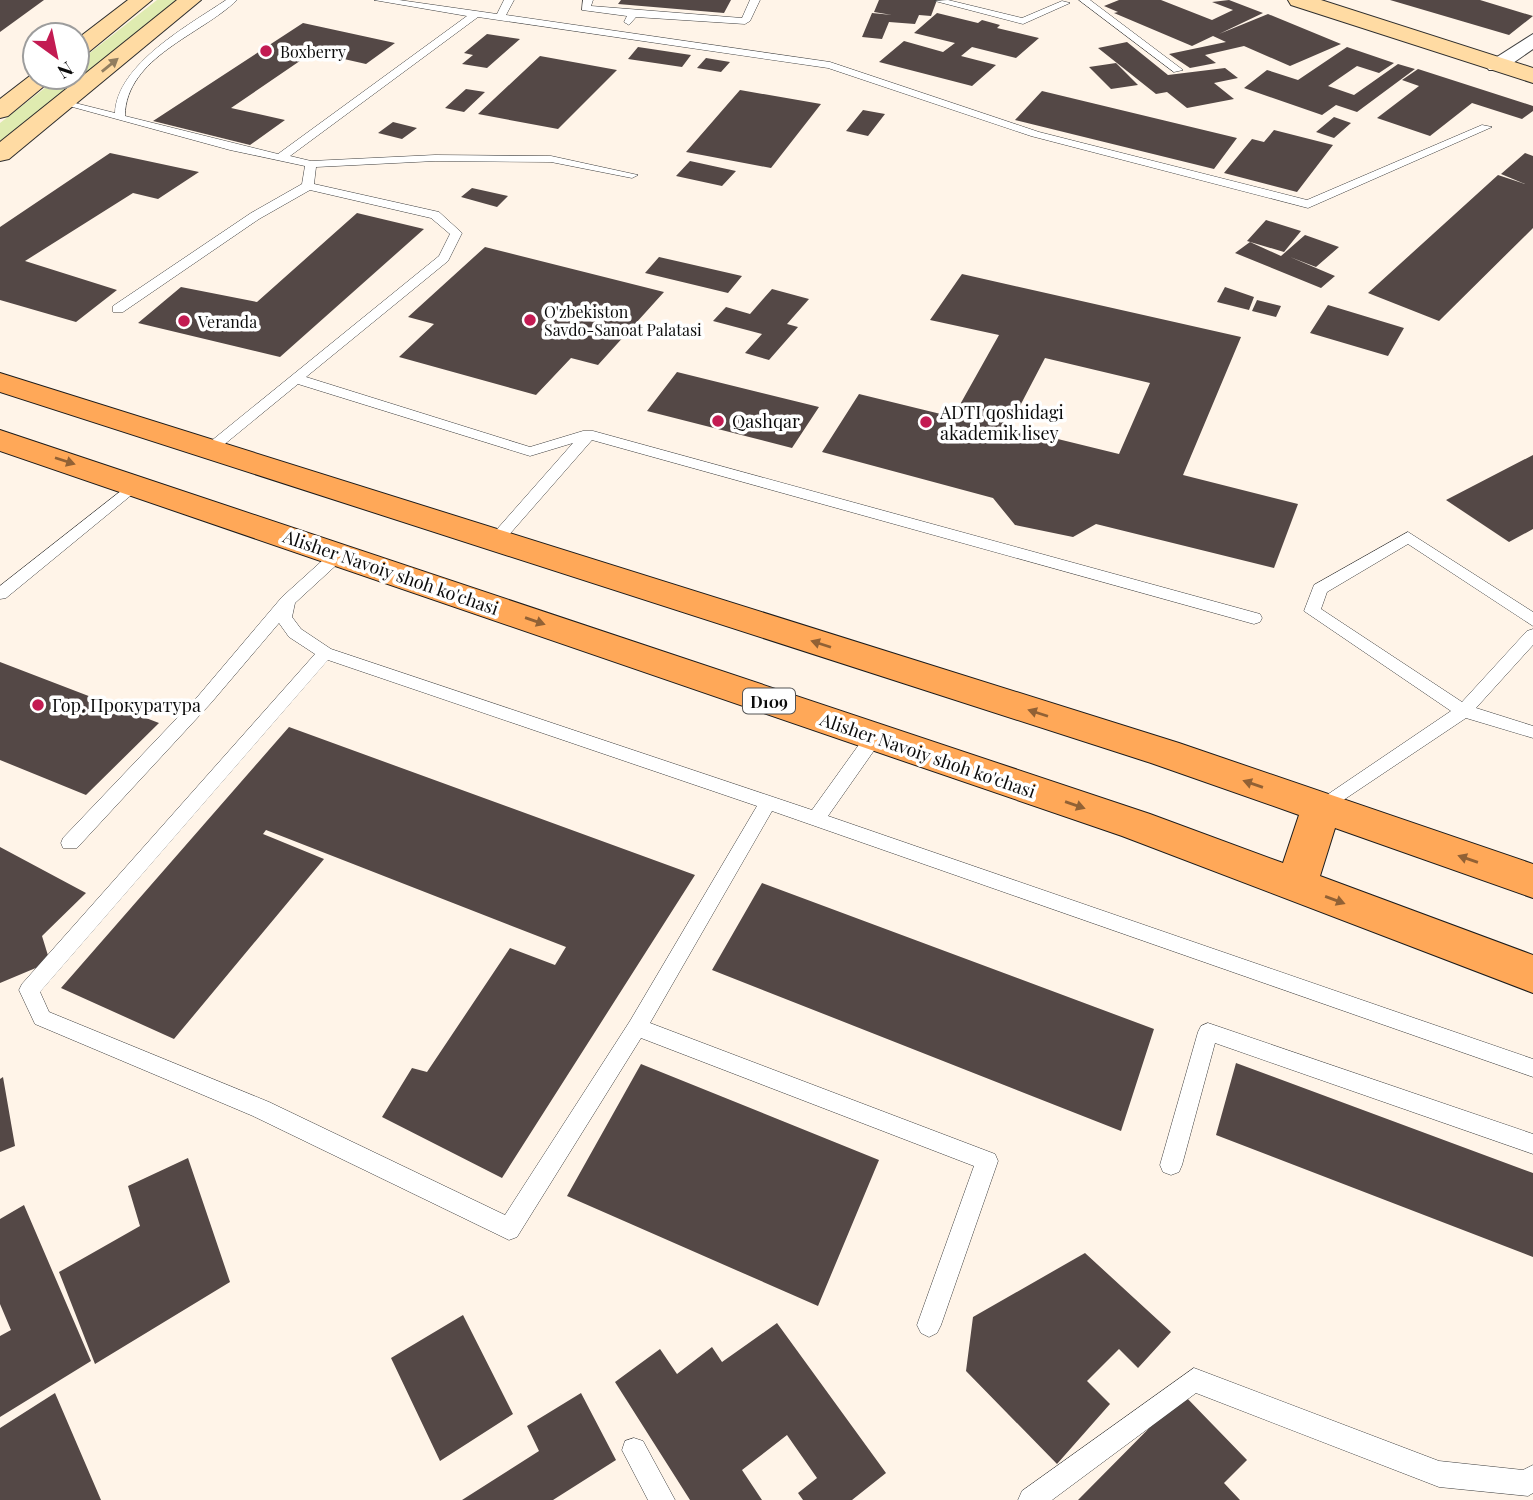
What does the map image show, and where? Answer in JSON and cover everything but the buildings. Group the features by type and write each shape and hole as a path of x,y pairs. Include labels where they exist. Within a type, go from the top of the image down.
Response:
{"main road":[{"path":"91,39 141,0"},
{"path":"0,154 190,0"},
{"path":"1299,0 1533,76"},
{"path":"0,111 25,91"},
{"path":"0,382 1165,753 1533,881"},
{"name":"Alisher Navoiy shoh ko'chasi","path":"0,440 1136,825 1533,974"},
{"path":"1296,885 1321,808"}],"street":[{"path":"1496,66 1533,40"}],"lane":[{"path":"120,118 120,102 125,88 166,47 232,0"},
{"path":"379,0 830,65 1035,134 1308,204 1486,127"},
{"path":"500,18 509,0"},
{"path":"588,0 585,8 745,21 755,0"},
{"path":"940,1 1023,21 1061,1 1077,0"},
{"path":"1084,0 1178,70"},
{"path":"280,158 476,14"},
{"path":"623,35 633,14"},
{"path":"63,103 311,164 435,158 551,159 632,175"},
{"path":"308,186 311,164"},
{"path":"118,309 255,216 308,186 435,215 456,233 444,258 210,449"},
{"path":"298,379 530,452 588,434 1254,618"},
{"path":"496,540 588,434"},
{"path":"0,594 135,485"},
{"path":"1533,620 1408,537 1320,589 1312,611 1464,710 1533,732"},
{"path":"70,843 205,699 288,601 339,554"},
{"path":"288,601 284,618 295,633 326,653 816,819 1533,1068"},
{"path":"1321,808 1464,710 1533,635"},
{"path":"326,653 29,990 42,1018 261,1109 509,1229 638,1027 768,803"},
{"path":"816,819 874,737"},
{"path":"638,1027 987,1161 929,1325"},
{"path":"1171,1165 1208,1031 1533,1144"},
{"path":"1031,1500 1194,1380 1439,1474 1528,1483 1533,1478"},
{"path":"634,1450 662,1500"}],"green space":[{"path":"157,0 181,0 91,72 91,52"},
{"path":"41,91 67,91 0,144 0,123"}],"place":[{"name":"Boxberry","path":"266,51"},
{"name":"O'zbekiston Savdo-Sanoat Palatasi","path":"530,320"},
{"name":"Veranda","path":"184,321"},
{"name":"Qashqar","path":"718,421"},
{"name":"ADTI qoshidagi akademik lisey","path":"926,422"},
{"name":"Гор. Прокуратура","path":"38,705"}]}
